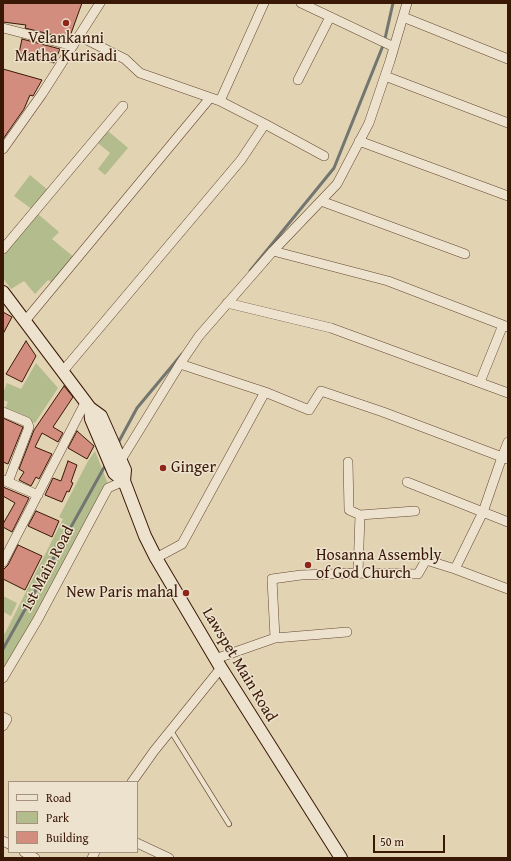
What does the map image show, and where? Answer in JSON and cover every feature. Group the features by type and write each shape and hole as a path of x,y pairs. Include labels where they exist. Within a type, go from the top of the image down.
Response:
{"street":[{"path":"3,149 42,94 100,3"},
{"path":"220,101 264,3"},
{"path":"301,3 394,47"},
{"path":"120,460 199,336 273,251 337,184 369,122 385,76 407,3"},
{"path":"298,80 330,17"},
{"path":"403,17 508,59"},
{"path":"3,28 73,46"},
{"path":"79,36 125,60 140,73 220,101 324,156"},
{"path":"385,76 508,123"},
{"path":"25,321 210,98"},
{"path":"3,249 123,106"},
{"path":"63,371 241,160 265,124"},
{"path":"359,141 508,196"},
{"path":"321,201 465,254"},
{"path":"273,251 388,281 505,326 480,382"},
{"path":"3,292 88,405 101,416 125,470 124,481"},
{"path":"227,303 331,328 508,393"},
{"path":"180,364 264,392 309,410 322,391 383,412 505,458"},
{"path":"156,558 182,544 264,392"},
{"path":"88,405 91,419 114,473 124,481"},
{"path":"3,562 6,548 38,495 88,405"},
{"path":"3,412 27,422 29,427 5,481 38,495"},
{"path":"455,569 483,512 505,458 508,442"},
{"path":"348,462 349,510 360,515 415,511"},
{"name":"Lawspet Main Road","path":"124,481 145,536 156,558 218,663 341,858"},
{"name":"1st Main Road","path":"3,678 38,619 108,488 124,481"},
{"path":"407,482 508,522"},
{"path":"358,573 360,515"},
{"path":"275,638 272,578 301,575 358,573 418,574 426,560 508,589"},
{"path":"133,781 218,663 275,638 347,632"},
{"path":"3,717 8,719 3,726"},
{"path":"138,843 169,858"},
{"path":"26,853 35,858"}],"lane":[{"path":"170,730 229,824"}],"green space":[{"path":"108,131 128,148 105,175 98,169 110,153 98,143"},
{"path":"30,175 49,191 33,210 14,196"},
{"path":"38,214 59,232 52,239 75,258 54,284 48,280 35,294 24,281 11,289 3,278 3,256"},
{"path":"36,363 58,388 35,423 4,410 8,402 3,400 3,393 7,383 21,389"},
{"path":"95,451 108,484 3,672 3,637 63,519 59,517 88,461"},
{"path":"3,596 17,603 11,616 3,612"}],"building":[{"path":"3,3 82,3 69,39 25,28 26,25 3,22"},
{"path":"22,39 60,49 54,63 19,53"},
{"path":"3,69 42,80 33,96 30,95 24,109 3,139"},
{"path":"3,312 12,317 3,334"},
{"path":"26,341 36,356 22,382 6,374"},
{"path":"64,386 73,397 53,427 63,433 58,442 42,433 35,447 52,454 39,479 36,477 31,486 19,480 24,472 19,469 34,430"},
{"path":"3,418 23,427 8,464 3,462"},
{"path":"77,431 94,446 87,459 68,448"},
{"path":"68,461 77,465 71,482 73,483 62,502 45,495 53,478 61,481"},
{"path":"3,487 29,498 12,532 3,527 3,524 15,503 3,496"},
{"path":"36,511 59,521 52,537 28,526"},
{"path":"18,545 42,556 25,590 3,579 3,570 8,565"}],"waterway":[{"path":"250,271 334,168 384,43 393,3"},
{"path":"117,445 137,408 182,354"},
{"path":"3,649 106,464"}],"place":[{"name":"Velankanni Matha Kurisadi","path":"66,23"},
{"name":"Ginger","path":"163,468"},
{"name":"Hosanna Assembly of God Church","path":"308,565"},
{"name":"New Paris mahal","path":"186,593"}]}
